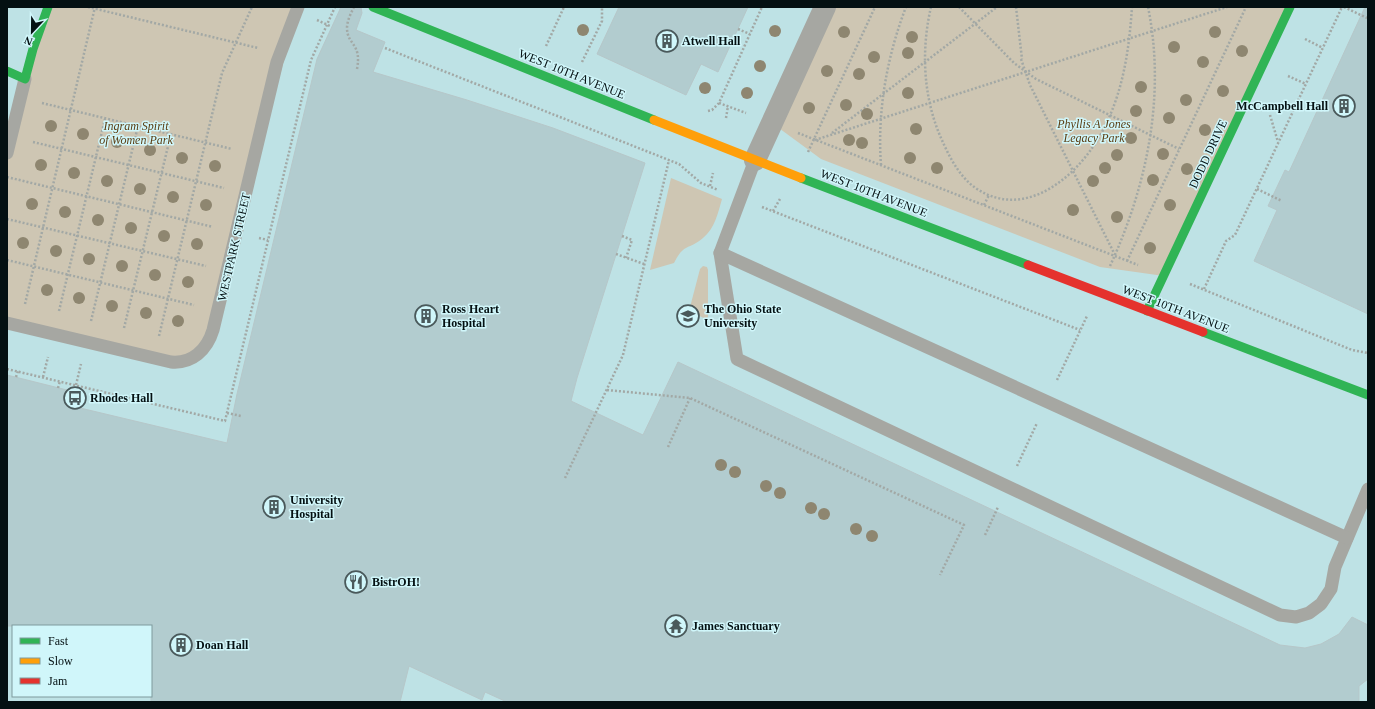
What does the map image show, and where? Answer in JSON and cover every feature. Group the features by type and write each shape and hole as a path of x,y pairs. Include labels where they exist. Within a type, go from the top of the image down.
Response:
{"street":[{"path":"7,71 25,79 33,49 48,7"},
{"name":"WEST 10TH AVENUE","path":"373,7 756,160 1368,395"},
{"path":"756,160 825,7"},
{"name":"DODD DRIVE","path":"1147,311 1290,7"}],"lane":[{"name":"WESTPARK STREET","path":"13,324 119,350 179,362 194,358 204,348 214,330 280,53 298,7"},
{"path":"7,153 25,79"},
{"path":"756,160 740,198 720,253 737,359 1258,606 1280,615 1296,617 1309,613 1321,604 1331,589 1336,567 1368,489"},
{"path":"720,253 1347,538"}],"path":[{"path":"88,7 311,60"},
{"path":"154,358 222,73 252,7"},
{"path":"7,369 224,421 232,393 311,60 336,7"},
{"path":"354,7 346,27 348,35 357,49 359,57 356,68"},
{"path":"545,48 564,7"},
{"path":"582,63 602,21 602,7"},
{"path":"712,110 719,103 762,7"},
{"path":"815,140 875,7"},
{"path":"880,165 879,144 885,93 896,33 906,7"},
{"path":"931,7 925,43 925,63 930,103 937,129 949,156 962,175 976,189 989,195 1014,200 1034,196 1053,188 1073,172 1089,152 1110,115 1120,88 1128,57 1132,7"},
{"path":"959,7 1014,63 1036,79 1179,149"},
{"path":"830,135 997,7"},
{"path":"1016,7 1022,59 1030,86 1115,256"},
{"path":"1115,256 1134,207 1151,135 1155,89 1152,31 1148,7"},
{"path":"815,140 1228,7"},
{"path":"1127,261 1246,7"},
{"path":"1204,289 1226,242 1235,236 1343,7 1367,18"},
{"path":"13,324 34,266 95,8"},
{"path":"738,29 750,34"},
{"path":"1304,39 1323,48"},
{"path":"385,48 679,164 701,183 1080,330"},
{"path":"1287,75 1306,84"},
{"path":"20,98 256,155"},
{"path":"1269,112 1278,143"},
{"path":"43,378 104,118"},
{"path":"76,385 138,126"},
{"path":"119,350 171,134"},
{"path":"11,137 246,194"},
{"path":"815,140 1164,276 1204,289 1352,350 1368,353"},
{"path":"565,478 623,356 669,160"},
{"path":"7,178 268,240"},
{"path":"1257,189 1282,201"},
{"path":"984,205 989,195"},
{"path":"7,219 228,272"},
{"path":"622,236 632,240 626,258"},
{"path":"616,254 644,264"},
{"path":"7,260 168,299"},
{"path":"16,377 18,371"},
{"path":"58,388 60,381"},
{"path":"607,390 690,398 964,526 940,575"},
{"path":"232,393 237,394"},
{"path":"668,447 690,398"},
{"path":"226,413 241,416"}],"shaded area":[{"name":"The Ohio State University","path":"7,7 1368,7 1368,702 7,702"}],"green space":[{"name":"Ingram Spirit of Women Park","path":"48,7 298,7 213,330 187,361 7,323 7,153"},
{"name":"Phyllis A Jones Legacy Park","path":"825,7 1290,7 1164,276 1100,267 821,159 772,123"},
{"path":"671,178 722,199 716,220 703,238 684,249 674,263 650,270"},
{"path":"703,266 707,267 708,270 708,320 689,311 700,269"}],"building":[{"path":"341,7 361,7 362,13 356,30 385,42 373,72 553,128 645,163 571,401 643,435 678,362 1280,645 1305,648 1321,644 1339,634 1352,617 1368,625 1368,679 1359,686 1359,702 507,702 485,692 482,700 409,666 400,702 151,702 152,625 7,626 7,375 79,393 76,407 227,443 237,394 317,59"},
{"name":"Atwell Hall","path":"619,7 748,7 718,72 701,64 686,95 597,54"},
{"name":"McCampbell Hall","path":"1365,7 1368,7 1368,314 1254,261 1277,210 1268,206 1285,170 1289,172"}],"traffic: fast":[{"path":"7,71 25,79 33,49 48,7"},
{"path":"373,7 654,120"},
{"path":"1147,311 1290,7"},
{"path":"801,178 1028,265"},
{"path":"1203,332 1368,395"}],"traffic: slow":[{"path":"654,120 801,178"}],"traffic: jam":[{"path":"1028,265 1203,332"}],"place":[{"name":"Atwell Hall","path":"667,41"},
{"name":"McCampbell Hall","path":"1344,106"},
{"name":"Ross Heart Hospital","path":"426,316"},
{"name":"The Ohio State University","path":"688,316"},
{"name":"Rhodes Hall","path":"75,398"},
{"name":"University Hospital","path":"274,507"},
{"name":"BistrOH!","path":"356,582"},
{"name":"James Sanctuary","path":"676,626"},
{"name":"Doan Hall","path":"181,645"}]}
